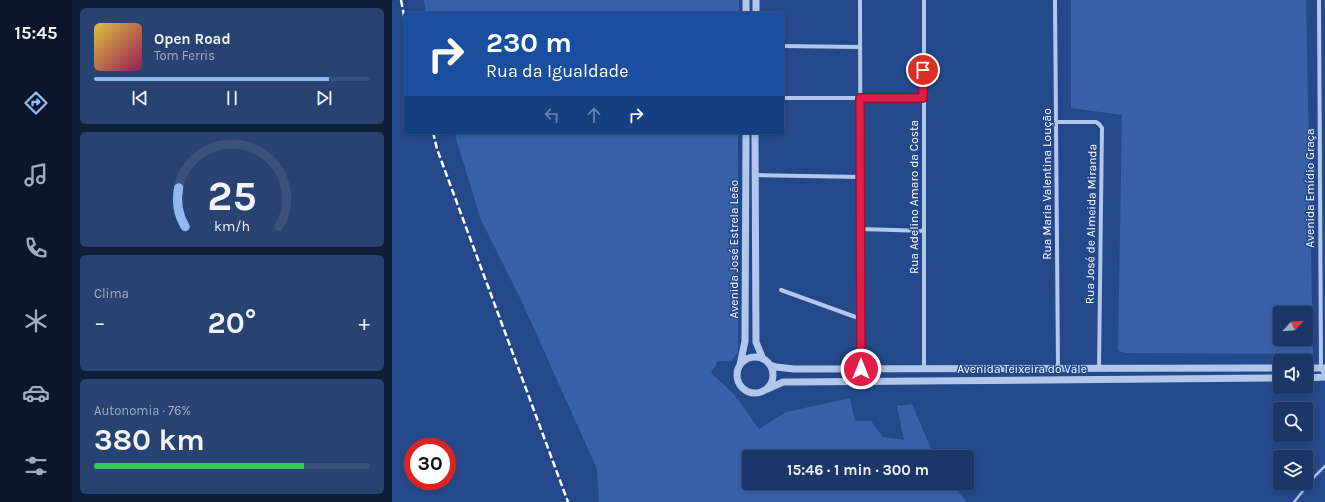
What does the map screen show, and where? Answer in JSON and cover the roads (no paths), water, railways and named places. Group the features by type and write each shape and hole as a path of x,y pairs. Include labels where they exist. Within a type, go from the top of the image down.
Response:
{"street":[{"path":"746,0 746,12"},
{"path":"756,0 756,12"},
{"path":"860,0 861,369"},
{"name":"Rua Adelino Amaro da Costa","path":"924,0 924,369"},
{"name":"Rua Maria Valentina Loução","path":"1055,0 1058,369"},
{"name":"Avenida Emídio Graça","path":"1319,0 1323,368 1325,376"},
{"path":"784,46 860,46"},
{"path":"784,98 923,98"},
{"name":"Rua José de Almeida Miranda","path":"1057,122 1096,122 1102,128 1099,368"},
{"name":"Avenida José Estrela Leão","path":"740,365 744,353 745,341 746,134"},
{"name":"Avenida José Estrela Leão","path":"755,134 756,342 763,359"},
{"path":"755,175 861,177"},
{"path":"861,228 924,231"},
{"path":"781,290 861,319"},
{"path":"740,365 743,361 753,357 763,359 770,365 773,376 772,381 765,390"},
{"name":"Avenida Teixeira do Vale","path":"740,365 737,377 739,383 742,388 753,393 760,392 783,382 1273,378"},
{"name":"Avenida Teixeira do Vale","path":"770,365 794,369 1273,368"},
{"path":"1313,377 1325,376"}],"waterway":[{"path":"1294,502 1325,466"}],"railway":[{"path":"401,0 404,16"},
{"path":"433,134 437,149 568,502"}]}
